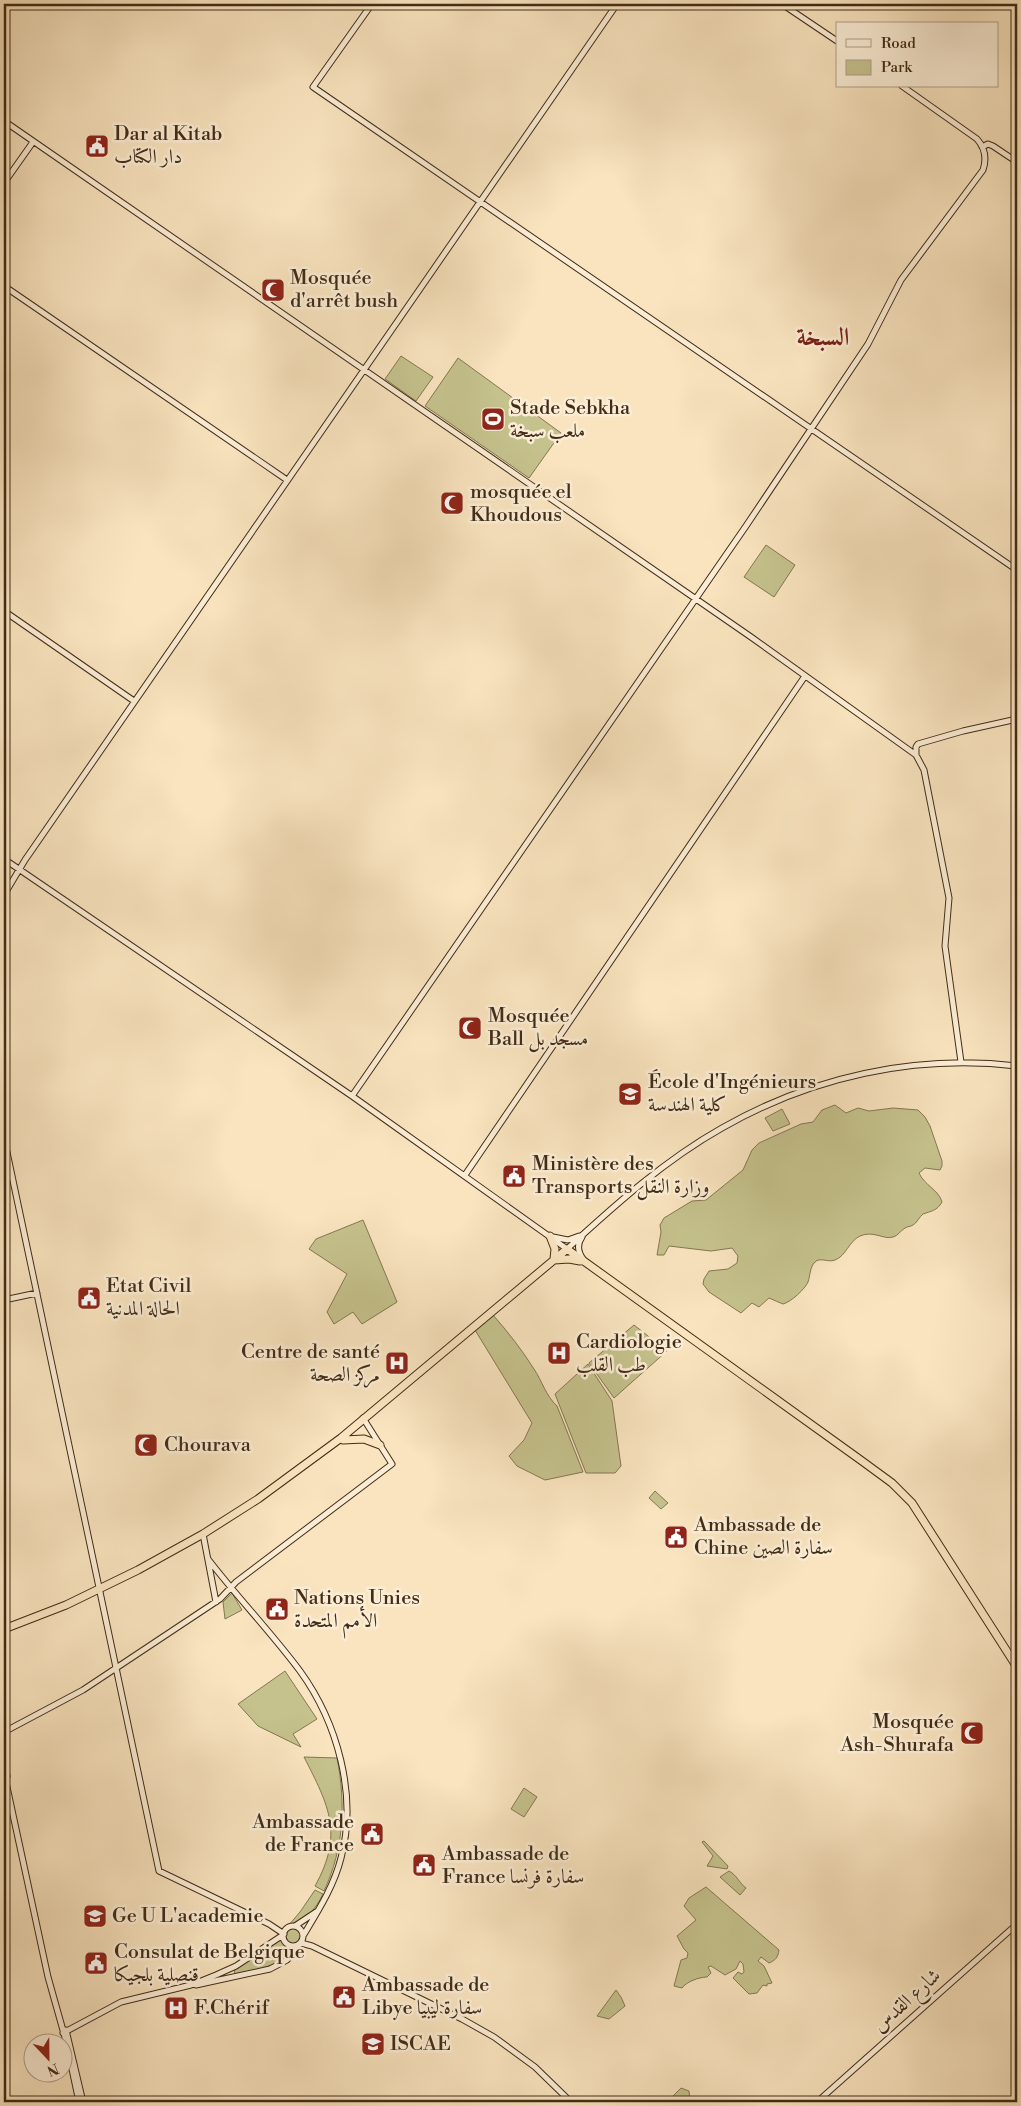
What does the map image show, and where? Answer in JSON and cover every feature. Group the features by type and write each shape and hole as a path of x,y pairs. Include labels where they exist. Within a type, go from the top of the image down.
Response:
{"highway":[{"path":"550,1236 555,1250 554,1260"},
{"path":"4,1631 151,1567 203,1536 286,1480 342,1439 387,1399 567,1249 862,1461 912,1502 1017,1667"},
{"path":"554,1260 569,1259 586,1263"},
{"path":"342,1439 364,1439 380,1445"}],"street":[{"path":"362,4 369,8 313,87 1017,570"},
{"path":"4,895 19,869 134,701 617,4"},
{"path":"782,4 836,40"},
{"path":"352,1096 811,429 868,344 901,280 980,176 986,160 977,139 905,88"},
{"path":"4,121 805,676 916,755 924,770 948,891 946,955 961,1062"},
{"path":"4,183 33,142"},
{"path":"982,147 988,144 993,146 1017,162"},
{"path":"4,286 287,480"},
{"path":"4,611 134,701"},
{"path":"465,1175 805,676"},
{"path":"907,747 963,730 1017,719"},
{"path":"916,755 918,744"},
{"path":"4,858 352,1096 567,1249 682,1153 729,1124 769,1104 836,1080 866,1072 898,1067 961,1062 1017,1066"},
{"path":"4,1138 159,1871 284,1933"},
{"path":"550,1236 571,1240 588,1230"},
{"path":"586,1263 580,1253 579,1246 580,1240 588,1230"},
{"path":"4,1300 37,1293"},
{"path":"4,1732 83,1690 216,1602 236,1582 392,1464 364,1419"},
{"path":"203,1536 216,1602"},
{"path":"65,2032 121,2002 270,1969 286,1960 302,1940 332,1884 341,1857 345,1839 346,1804 340,1759 323,1712 300,1671 208,1559"},
{"path":"4,1759 33,1894 33,1902"},
{"path":"4,1773 48,1977 65,2032 83,2102"},
{"path":"191,1985 236,1966 318,1910"},
{"name":"شارع القدس","path":"817,2102 1017,1924"},
{"path":"295,1926 302,1930 302,1940"},
{"path":"284,1933 284,1941 289,1945 294,1946 302,1940"},
{"path":"302,1940 462,2018 494,2037 535,2067 570,2102"},
{"path":"65,2032 79,2102"}],"green space":[{"path":"401,356 433,377 416,401 385,379"},
{"name":"Stade Sebkha ملعب سبخة","path":"458,358 561,433 529,478 425,406"},
{"path":"766,545 795,565 774,597 744,577"},
{"path":"835,1105 846,1113 858,1108 869,1111 893,1108 918,1110 930,1126 942,1161 940,1170 925,1168 919,1173 940,1198 942,1202 938,1207 923,1214 912,1226 905,1228 895,1236 889,1238 865,1234 856,1238 839,1258 832,1261 816,1261 812,1267 808,1282 790,1301 783,1304 769,1298 759,1307 752,1303 741,1313 709,1292 703,1284 709,1271 728,1269 737,1263 738,1256 732,1248 711,1251 669,1246 664,1255 657,1255 661,1232 660,1225 664,1218 692,1201 706,1200 743,1170 752,1150 759,1143 801,1124 813,1122 822,1110"},
{"path":"782,1109 790,1124 773,1131 765,1118"},
{"path":"363,1220 397,1302 362,1324 353,1312 334,1324 327,1312 347,1274 309,1249 316,1239"},
{"path":"493,1315 525,1355 550,1398 557,1406 583,1472 545,1480 517,1466 509,1456 524,1440 532,1423 475,1330"},
{"path":"634,1325 667,1351 614,1398 589,1363"},
{"path":"588,1364 612,1401 621,1466 615,1473 586,1473 555,1394"},
{"path":"655,1491 668,1503 661,1509 649,1498"},
{"path":"232,1593 242,1610 225,1619 223,1602"},
{"path":"285,1671 317,1719 293,1734 301,1747 258,1726 238,1704"},
{"path":"304,1757 337,1758 340,1775 342,1809 339,1842 336,1859 324,1891 315,1886 324,1868 329,1851 330,1820 320,1791"},
{"path":"524,1788 537,1797 524,1817 511,1809"},
{"path":"704,1841 728,1866 727,1869 707,1866 713,1856 702,1842"},
{"path":"729,1871 746,1888 740,1895 720,1877"},
{"path":"706,1887 779,1950 776,1958 771,1962 769,1963 761,1957 758,1961 764,1966 772,1983 767,1984 767,1986 763,1985 757,1993 749,1994 733,1978 738,1972 742,1974 744,1972 743,1964 740,1961 736,1969 725,1975 711,1966 708,1967 711,1973 707,1977 693,1980 682,1988 674,1986 681,1960 687,1958 688,1953 677,1936 696,1920 684,1906 689,1898"},
{"path":"315,1890 323,1894 317,1905 305,1918 288,1926 300,1912"},
{"path":"294,1928 302,1936 294,1944 286,1936"},
{"path":"280,1937 286,1946 294,1948 288,1955 267,1967 235,1974 234,1969"},
{"path":"616,1990 625,2006 609,2019 597,2016"},
{"path":"681,2088 689,2091 690,2102 667,2102"}],"place":[{"name":"Dar al Kitab دار الكتاب","path":"97,146"},
{"name":"Mosquée d'arrêt bush","path":"273,290"},
{"name":"Stade Sebkha ملعب سبخة","path":"493,419"},
{"name":"mosquée el Khoudous","path":"452,503"},
{"name":"Mosquée Ball مسجد بل","path":"470,1028"},
{"name":"École d'Ingénieurs كلية الهندسة","path":"630,1094"},
{"name":"Ministère des Transports وزارة النقل","path":"514,1176"},
{"name":"Etat Civil الحالة المدنية","path":"89,1298"},
{"name":"Cardiologie طب القلب","path":"559,1353"},
{"name":"Centre de santé مركز الصحة","path":"397,1363"},
{"name":"Chourava","path":"146,1445"},
{"name":"Ambassade de Chine سفارة الصين","path":"676,1537"},
{"name":"Nations Unies الأمم المتحدة","path":"277,1609"},
{"name":"Mosquée Ash-Shurafa","path":"972,1733"},
{"name":"Ambassade de France","path":"372,1834"},
{"name":"Ambassade de France سفارة فرنسا","path":"424,1865"},
{"name":"Ge U L'academie","path":"95,1916"},
{"name":"Consulat de Belgique قنصلية بلجيكا","path":"96,1963"},
{"name":"Ambassade de Libye سفارة ليبيا","path":"344,1997"},
{"name":"F.Chérif","path":"176,2008"},
{"name":"ISCAE","path":"373,2044"}],"district":[{"name":"السبخة","path":"823,337"}]}
